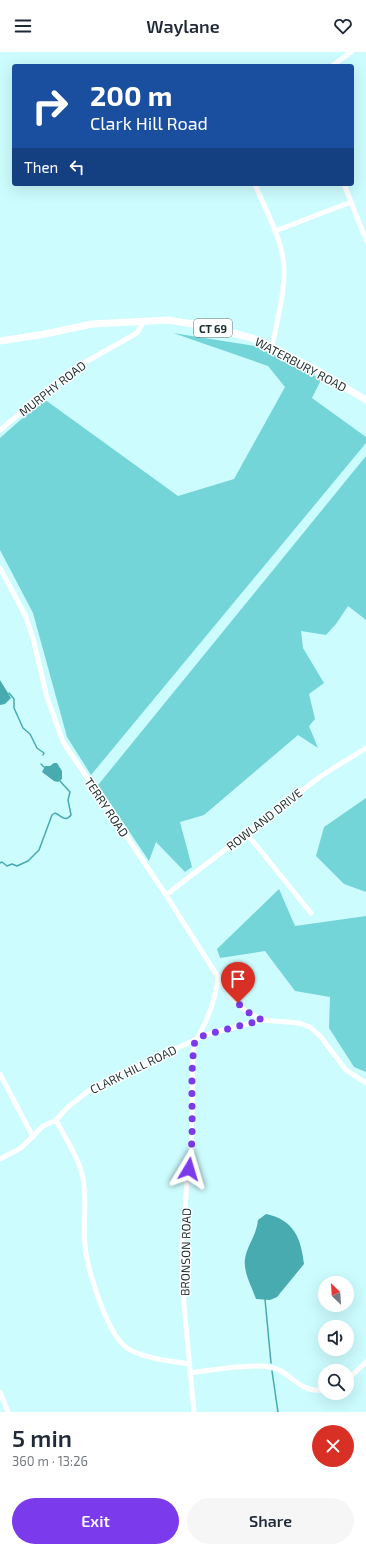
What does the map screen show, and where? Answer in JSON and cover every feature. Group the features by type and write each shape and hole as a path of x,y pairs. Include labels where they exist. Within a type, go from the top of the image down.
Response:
{"main road":[{"name":"WATERBURY ROAD","path":"0,341 45,334 92,324 168,320 205,326 252,338 315,369 366,400"}],"street":[{"path":"335,64 351,52"},
{"path":"256,186 275,231 283,259 283,281 272,347"},
{"path":"345,186 366,240"},
{"path":"275,231 351,202"},
{"name":"MURPHY ROAD","path":"0,430 64,376 82,364 137,333 144,321"},
{"name":"TERRY ROAD","path":"0,568 26,617 34,642 46,694 63,742 166,895 231,996 244,1010 262,1020"},
{"name":"ROWLAND DRIVE","path":"166,895 321,776 366,748"},
{"path":"247,834 311,913"},
{"name":"BRONSON ROAD","path":"194,1412 184,1305 182,1250 187,1182 191,1157 191,1093 195,1040 203,1028 217,993 218,977"},
{"path":"262,1020 299,1023 310,1027 321,1037 346,1070 366,1083"},
{"name":"CLARK HILL ROAD","path":"0,1159 22,1148 44,1126 56,1120 92,1088 205,1035 262,1020"},
{"path":"0,1074 33,1137"},
{"path":"56,1120 82,1176 84,1188 85,1244 87,1261 103,1308 113,1330 119,1341 128,1348 161,1359 189,1364"},
{"path":"354,1373 366,1362"},
{"path":"190,1373 261,1366 271,1367 305,1388 318,1391"},
{"path":"0,1392 8,1412"}],"shaded area":[{"path":"173,333 255,346 304,369 321,380 312,398 366,437 366,443 91,775 67,737 33,613 0,550 0,438 44,399 178,496 234,479 285,387 268,366"},
{"path":"366,456 366,620 348,606 336,624 326,635 301,631 303,648 324,683 309,694 315,719 309,726 318,748 298,735 204,815 180,822 192,867 185,872 156,842 149,861 98,785"},
{"path":"0,680 11,698 5,704 0,705"},
{"path":"57,763 62,771 62,779 58,782 54,781 42,772 45,766 50,766"},
{"path":"366,798 366,892 344,884 316,856 324,827"},
{"path":"279,889 295,926 366,916 366,1072 354,1067 329,1028 330,997 295,991 265,951 220,958 217,949"},
{"path":"266,1214 276,1217 290,1226 298,1238 301,1246 304,1264 277,1297 270,1300 256,1299 245,1269 246,1254 258,1220"}],"waterway":[{"path":"9,693 14,699 14,708 23,728 30,734 37,748 44,753 43,755"},
{"path":"41,764 44,767"},
{"path":"0,863 2,862 7,866 12,864 17,866 28,861 39,850 52,815 55,813 63,818 67,818 71,815 68,800 70,792 60,781"},
{"path":"265,1299 271,1363"},
{"path":"272,1371 278,1412"}],"route":[{"path":"189,1169 192,1136 191,1093 193,1050 195,1040 205,1035 262,1020 244,1010 238,1003"}]}
